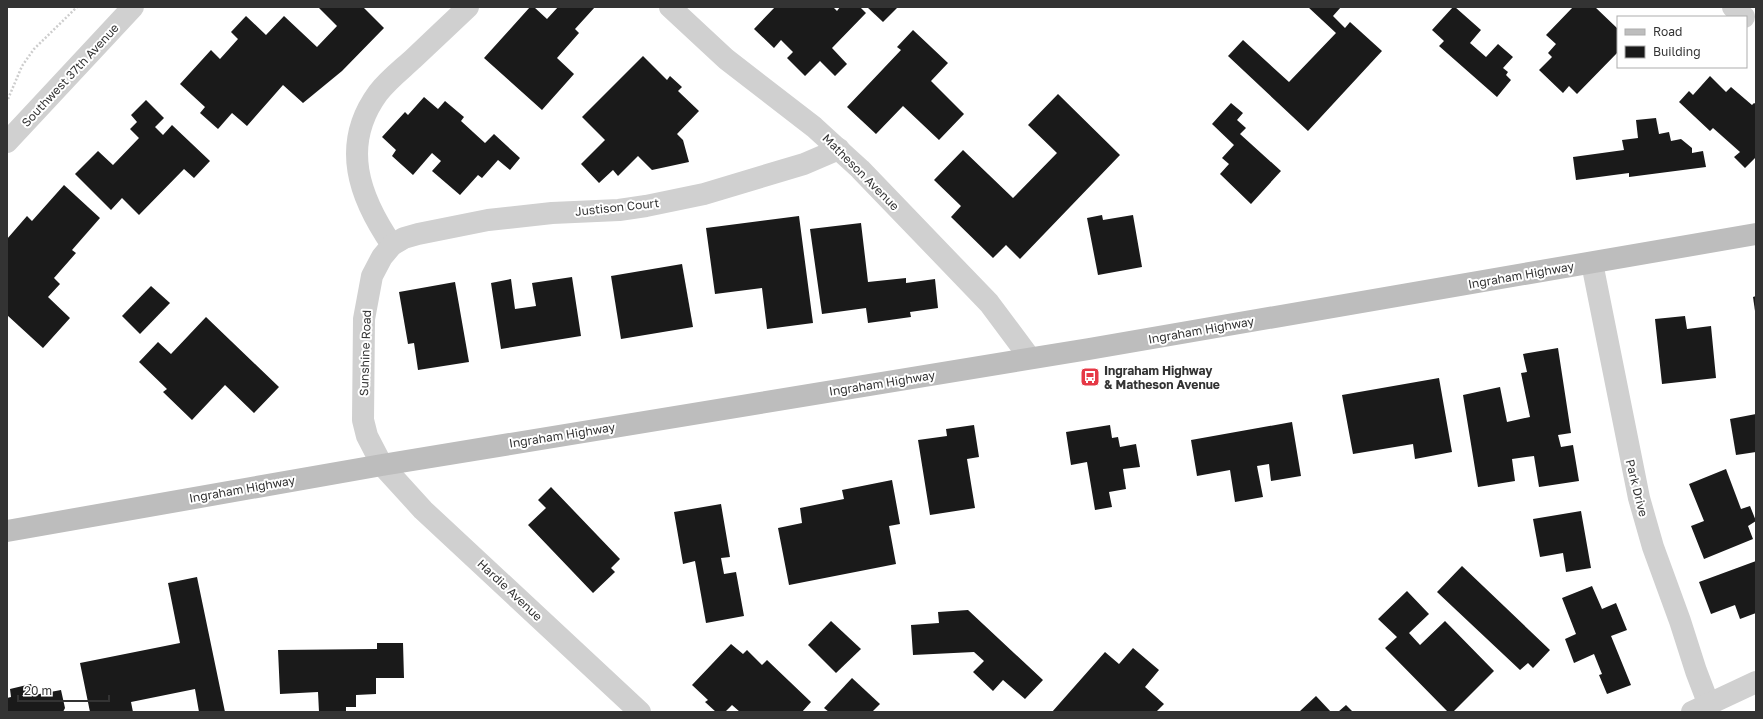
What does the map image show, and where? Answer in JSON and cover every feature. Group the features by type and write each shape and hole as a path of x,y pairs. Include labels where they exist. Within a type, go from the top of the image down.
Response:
{"main road":[{"name":"Ingraham Highway","path":"7,531 382,465 1030,358 1756,234"}],"street":[{"name":"Southwest 37th Avenue","path":"7,142 134,7"},
{"path":"392,245 374,217 361,187 357,150 365,117 372,103 385,85 468,7"},
{"name":"Matheson Avenue","path":"670,7 726,60 809,123 839,149 985,299 1030,358"},
{"path":"1733,7 1743,16"},
{"path":"1747,20 1756,28"},
{"name":"Justison Court","path":"392,245 404,238 418,234 470,223 552,213 619,210 704,194 804,164 839,149"},
{"name":"Sunshine Road","path":"382,465 366,436 363,420 364,319 372,276 382,257 392,245"},
{"name":"Park Drive","path":"1592,263 1638,498 1653,547 1680,621 1696,671 1701,708"},
{"name":"Hardie Avenue","path":"382,465 423,510 640,712"},
{"path":"1701,708 1756,682"}],"path":[{"path":"7,102 22,66 34,49 77,7"}],"building":[{"path":"318,7 363,7 384,28 342,71 303,103 283,85 247,126 232,113 218,129 200,113 205,107 180,84 211,50 220,59 238,39 231,32 246,16 266,35 284,16 317,47 337,26"},
{"path":"530,7 534,7 547,19 558,7 595,7 575,29 579,33 557,58 574,74 542,110 484,58"},
{"path":"775,7 833,7 837,11 840,7 860,7 866,13 832,48 847,64 835,76 820,61 805,76 787,58 793,52 781,40 774,48 754,29"},
{"path":"867,7 898,7 883,22"},
{"path":"1308,7 1341,7 1333,16 1345,28 1350,22 1382,51 1308,131 1228,56 1243,40 1289,82 1336,33"},
{"path":"1453,7 1455,7 1481,30 1470,43 1486,57 1498,44 1513,57 1503,68 1508,72 1506,75 1511,80 1497,97 1439,46 1444,41 1432,30"},
{"path":"1573,7 1595,7 1617,28 1617,53 1577,94 1569,86 1563,93 1539,70 1552,57 1548,53 1556,44 1546,35"},
{"path":"913,30 948,63 931,81 964,114 939,140 903,106 876,134 847,107 901,50 897,47"},
{"path":"643,56 667,80 670,76 682,87 678,91 699,111 677,134 683,140 689,162 652,170 638,156 618,176 613,170 599,183 581,164 605,140 582,117"},
{"path":"1710,76 1726,92 1731,87 1752,105 1754,103 1756,104 1756,157 1745,168 1734,157 1740,152 1713,128 1710,131 1679,102 1689,91 1693,95"},
{"path":"1058,94 1120,155 1020,259 1006,245 993,258 951,217 961,206 934,180 963,150 1013,198 1057,153 1028,125"},
{"path":"424,97 438,109 445,101 464,117 461,121 485,143 494,134 520,158 510,170 498,160 482,178 478,175 460,195 432,171 441,161 432,153 413,175 392,156 396,150 382,137 405,112 408,115"},
{"path":"146,100 164,118 155,127 163,135 172,125 210,161 194,178 184,169 139,215 122,198 111,210 75,174 98,151 113,165 139,138 130,129 137,122 131,115"},
{"path":"1231,103 1243,113 1237,120 1246,128 1240,134 1281,171 1251,204 1220,174 1229,164 1222,158 1234,145 1212,124"},
{"path":"1656,118 1659,134 1669,132 1671,141 1681,139 1692,148 1692,153 1703,151 1706,167 1629,177 1629,173 1576,180 1573,157 1624,150 1622,140 1638,138 1636,120"},
{"path":"64,185 100,218 72,250 76,253 54,278 60,284 48,297 70,318 43,348 7,315 7,239 27,216 32,221"},
{"path":"1102,215 1103,220 1133,215 1142,267 1098,275 1087,218"},
{"path":"799,216 813,323 767,329 762,288 715,294 706,228"},
{"path":"861,223 868,282 906,278 906,283 935,279 938,308 910,312 911,317 868,323 866,308 822,314 810,229"},
{"path":"682,264 693,327 621,339 611,276"},
{"path":"572,277 581,336 501,349 491,283 511,279 515,309 536,306 532,283"},
{"path":"455,282 469,362 418,370 414,343 408,344 399,292"},
{"path":"151,286 170,303 140,334 122,316"},
{"path":"1756,296 1756,311 1755,311 1753,297"},
{"path":"1685,316 1687,329 1711,326 1716,378 1662,384 1655,319"},
{"path":"206,317 279,387 254,413 225,385 192,420 163,392 167,389 139,362 158,342 171,354"},
{"path":"1558,348 1571,433 1558,435 1561,447 1573,445 1579,481 1539,487 1534,456 1512,459 1515,481 1478,487 1463,395 1500,387 1507,422 1530,417 1521,373 1527,372 1523,354"},
{"path":"1439,378 1452,452 1415,459 1413,444 1353,454 1342,395"},
{"path":"1756,414 1756,452 1736,455 1730,419"},
{"path":"1292,422 1301,476 1271,481 1269,464 1257,466 1263,497 1235,502 1230,470 1197,476 1191,440"},
{"path":"974,425 979,457 967,459 975,508 930,515 918,440 947,436 946,429"},
{"path":"1110,425 1112,438 1118,437 1120,447 1136,444 1140,467 1123,469 1126,489 1109,492 1112,507 1095,510 1087,462 1071,465 1066,432"},
{"path":"1726,469 1741,509 1750,506 1756,521 1748,526 1753,539 1704,559 1691,526 1704,521 1689,484"},
{"path":"892,480 900,524 889,526 896,564 789,585 778,528 802,523 800,508 844,499 842,490"},
{"path":"551,487 620,559 611,568 615,572 593,593 528,525 546,508 538,500"},
{"path":"721,504 730,557 721,558 724,574 736,572 744,616 706,623 695,561 683,564 674,512"},
{"path":"1581,511 1591,568 1566,572 1563,553 1540,557 1533,519"},
{"path":"1756,561 1756,613 1740,619 1735,605 1711,614 1699,582"},
{"path":"1462,566 1550,650 1533,668 1528,663 1520,670 1437,592"},
{"path":"197,577 225,712 199,712 195,689 131,702 133,712 90,712 80,663 180,643 168,583"},
{"path":"1592,586 1602,609 1616,603 1627,630 1611,636 1631,685 1607,694 1599,675 1602,674 1594,654 1574,663 1565,639 1576,634 1562,598"},
{"path":"1407,591 1429,614 1409,633 1420,645 1445,621 1494,671 1453,712 1448,712 1385,648 1397,637 1378,619"},
{"path":"968,610 1043,680 1025,699 1003,680 993,691 973,672 984,661 974,652 913,655 911,625 939,623 938,612"},
{"path":"831,621 861,649 836,673 808,645"},
{"path":"377,643 403,643 404,678 376,678 376,694 356,695 356,707 346,707 346,712 319,712 318,692 280,694 278,650 377,649"},
{"path":"731,644 743,654 747,650 762,665 767,660 811,702 802,712 740,712 732,705 725,712 716,712 705,702 708,700 692,685"},
{"path":"1133,648 1159,670 1145,687 1164,704 1156,712 1052,712 1105,652 1119,664"},
{"path":"852,678 880,704 872,712 829,712 824,708"},
{"path":"31,684 34,695 61,690 65,708 63,712 7,712 7,698 11,697 10,689"},
{"path":"1316,696 1331,712 1299,712"},
{"path":"1346,705 1353,712 1338,712"}],"place":[{"name":"Ingraham Highway & Matheson Avenue","path":"1090,377"}]}
